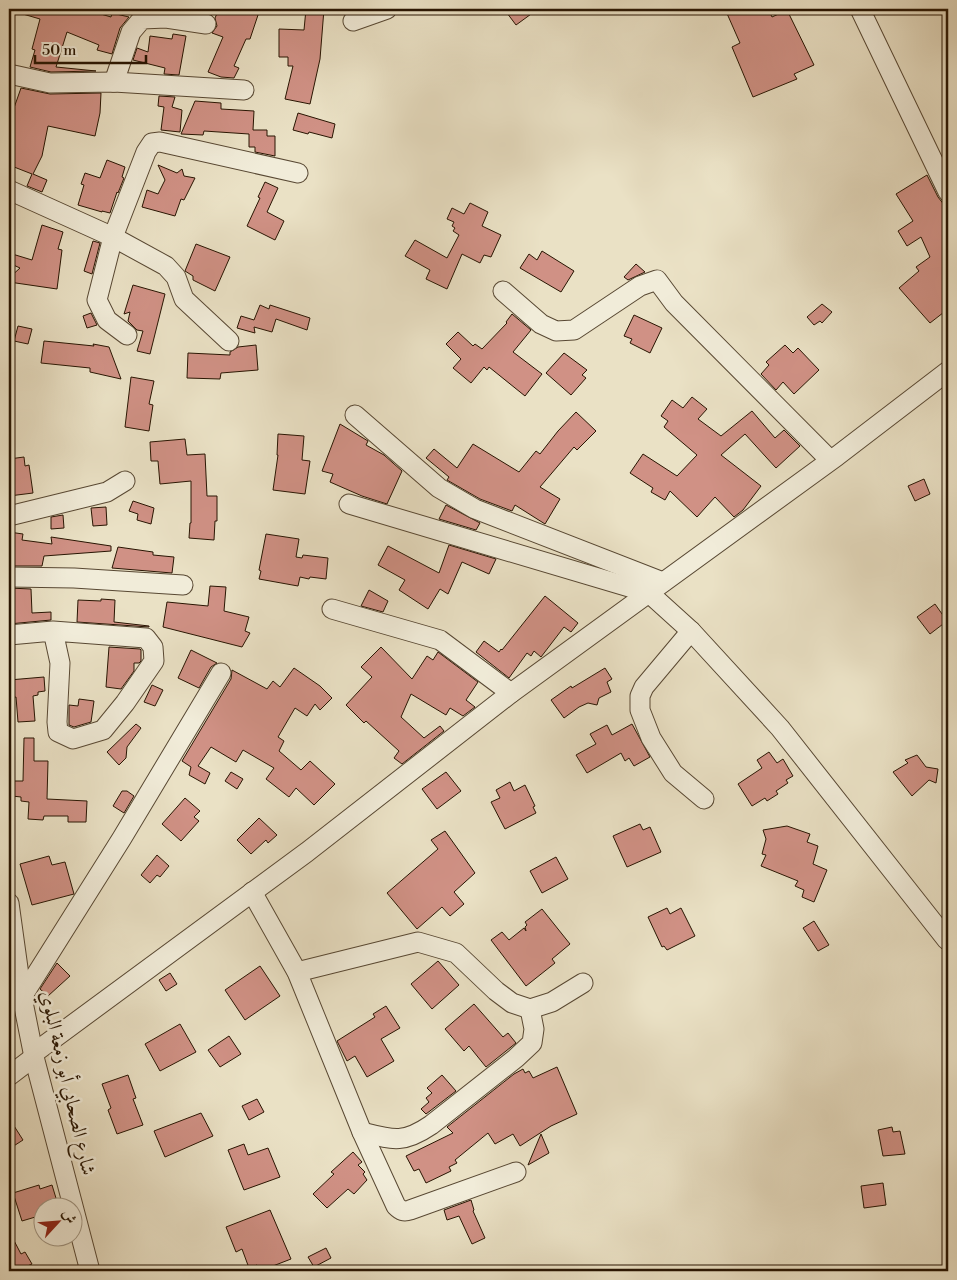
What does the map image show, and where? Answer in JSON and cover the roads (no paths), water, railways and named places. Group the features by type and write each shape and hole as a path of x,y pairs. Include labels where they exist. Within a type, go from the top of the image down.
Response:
{"street":[{"path":"353,21 387,9"},
{"path":"860,9 948,192"},
{"path":"114,82 131,32 142,20 166,18 206,24"},
{"path":"9,74 50,83 114,82 244,90"},
{"path":"127,335 107,320 97,300 113,237 146,152 152,143 160,142 298,173"},
{"path":"9,190 113,237 166,266 176,277 184,299 229,341"},
{"path":"503,291 541,324 556,331 574,330 640,286 657,280 674,303 830,460"},
{"path":"9,1076 34,1055 307,852 511,693 830,460 948,371"},
{"path":"355,414 439,488 475,510 656,588 691,631 780,728 947,940"},
{"path":"9,516 107,492 125,481"},
{"path":"349,504 656,588"},
{"path":"9,577 74,578 182,585"},
{"path":"332,609 440,640 511,693"},
{"path":"9,635 53,631 146,638 153,647 154,661 125,703 103,730 73,740 58,732 60,663 53,631"},
{"path":"691,631 644,687 640,696 640,710 651,738 673,773 704,799"},
{"path":"22,997 122,838 221,673"},
{"path":"252,892 297,972 362,1132 396,1206 404,1212 516,1172"},
{"name":"شارع الصحابي أبو زمعة البلوي","path":"9,903 22,997 34,1055 90,1271"},
{"path":"297,972 418,942 456,953 496,991 512,1003 530,1009 552,1002 583,983"},
{"path":"362,1132 399,1139 417,1134 431,1125 516,1058 532,1042 534,1029 530,1009"}]}
